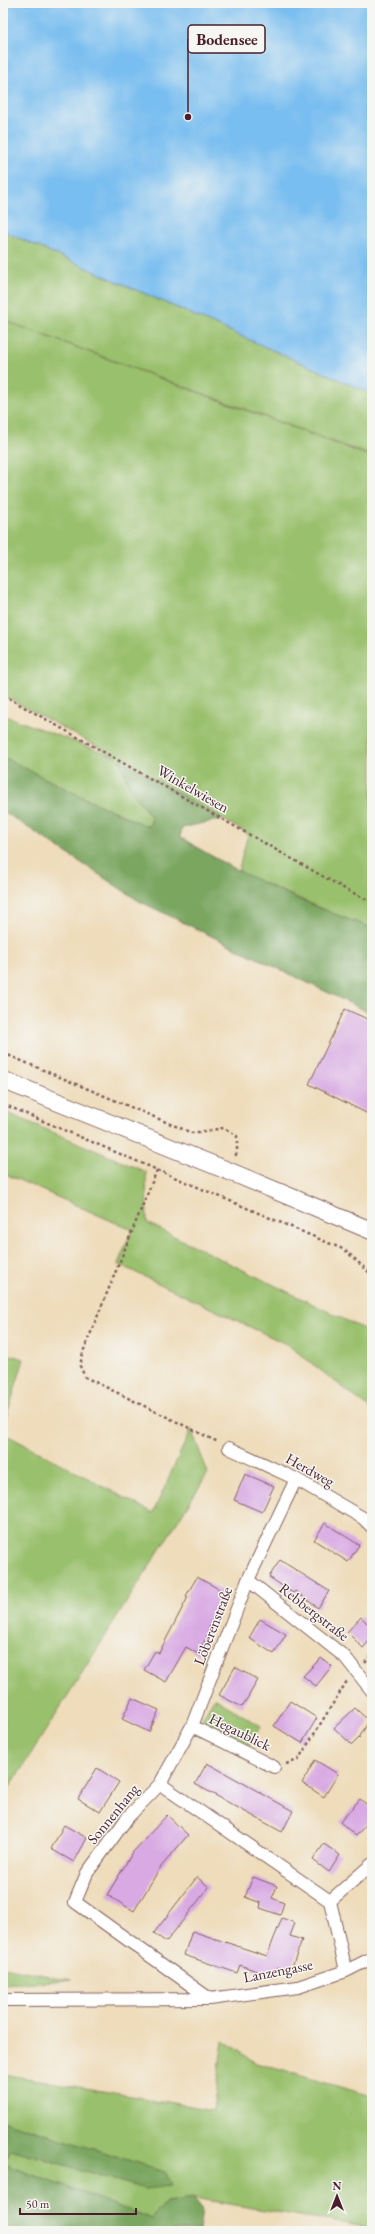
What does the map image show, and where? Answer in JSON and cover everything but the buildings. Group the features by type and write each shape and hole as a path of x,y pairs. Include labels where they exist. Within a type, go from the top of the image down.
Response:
{"main road":[{"path":"3,1080 231,1172 372,1231"}],"street":[{"name":"Herdweg","path":"229,1448 296,1479 363,1518 372,1527"},
{"name":"Löberenstraße","path":"160,1784 192,1726 248,1580 296,1479"},
{"name":"Rebbergstraße","path":"248,1580 345,1657 372,1691"},
{"name":"Hegaublick","path":"192,1726 274,1767"},
{"name":"Sonnenhang","path":"210,1999 75,1902 87,1873 128,1817 160,1784 330,1901"},
{"path":"346,1971 330,1901 372,1864"},
{"name":"Lanzengasse","path":"3,2000 210,1999 298,1987 346,1971 372,1958"}],"path":[{"name":"Winkelwiesen","path":"3,695 372,902"},
{"path":"3,1054 192,1133 224,1128 237,1136 238,1151 231,1172"},
{"path":"3,1104 345,1250 372,1276"},
{"path":"157,1170 83,1352 80,1366 85,1377 229,1448"},
{"path":"274,1767 298,1760 343,1684 357,1672 372,1654"}],"green space":[{"path":"3,231 372,394 372,456 3,320"},
{"path":"3,320 372,457 372,928 339,916 238,872 248,834 120,759 132,792 152,818 149,827 86,799 3,757 3,715 116,757 3,695"},
{"path":"3,757 86,799 149,827 152,818 132,792 119,759 222,819 182,828 180,837 226,864 273,888 372,928 372,1014 139,901 3,811"},
{"path":"3,1111 146,1172 147,1223 372,1333 372,1410 288,1345 118,1264 132,1230 3,1173"},
{"path":"3,1353 24,1359 3,1428"},
{"path":"191,1429 208,1473 3,1798 3,1433 153,1513"},
{"path":"214,1698 261,1726 247,1748 199,1724"},
{"path":"3,1967 71,1980 3,1984"},
{"path":"223,2040 256,2063 372,2096 372,2228 193,2198 166,2202 152,2219 4,2164 11,2149 145,2189 164,2171 3,2121 3,2074 213,2110"},
{"path":"3,2121 164,2171 171,2186 145,2189 11,2149 4,2164 152,2219 166,2202 193,2198 202,2210 199,2231 24,2231 3,2225"},
{"path":"3,2225 24,2231 3,2231"}],"water":[{"path":"3,3 372,3 372,394 3,231"}],"place":[{"name":"Bodensee","path":"188,117"}]}
